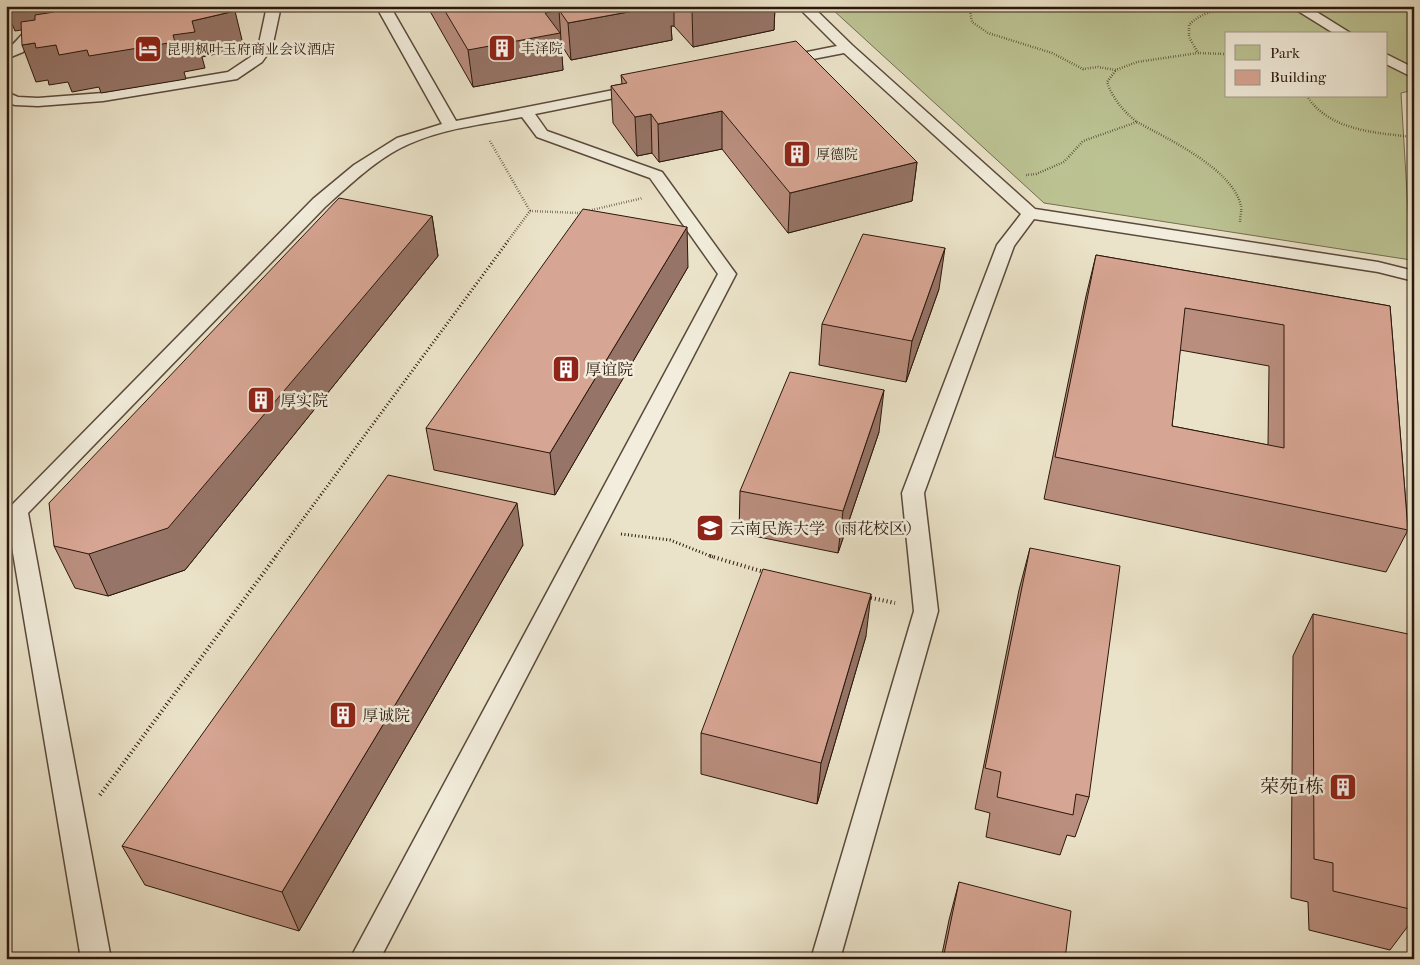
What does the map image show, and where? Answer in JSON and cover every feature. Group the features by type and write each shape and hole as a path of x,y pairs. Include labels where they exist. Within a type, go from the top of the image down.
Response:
{"lane":[{"path":"6,96 15,101 38,102 103,97 232,76 257,59 265,48 274,6"},
{"path":"383,6 451,126"},
{"path":"804,6 847,48 1030,213 1378,267 1414,276"},
{"path":"1301,8 1342,32"},
{"path":"6,55 18,49 33,31"},
{"path":"770,64 847,48"},
{"path":"1388,59 1414,74"},
{"path":"96,959 75,829 17,511 325,207 360,168 403,141 451,126 653,87"},
{"path":"364,959 726,274 656,175 542,134 526,112"},
{"path":"825,959 926,611 913,493 1006,245 1030,213"}],"path":[{"path":"968,6 972,22 988,33 1052,52 1083,69 1098,66 1116,70"},
{"path":"997,6 1029,10 1071,6"},
{"path":"1198,53 1190,43 1186,32 1190,22 1199,14 1236,8 1301,8"},
{"path":"1225,54 1198,53 1137,62 1116,70 1107,82 1111,96 1122,110 1137,122 1171,140 1197,158 1221,176 1232,190 1241,207 1239,226 1228,245"},
{"path":"1308,98 1319,113 1340,123 1376,133 1414,137"},
{"path":"478,121 530,211"},
{"path":"994,179 1036,174 1064,162 1083,141 1137,122"},
{"path":"530,211 579,213 668,192"},
{"path":"75,829 530,211"},
{"path":"590,530 670,540 732,564 771,574"},
{"path":"858,594 926,611"}],"green space":[{"path":"847,6 1414,6 1414,90 1401,93 1411,260 1044,203 832,9"}],"building":[{"path":"53,6 233,6 235,11 192,21 195,32 173,35 175,42 89,56 87,50 59,55 56,45 36,48 35,43 22,45 21,22 35,20 35,15 54,12"},
{"path":"442,6 661,6 568,23 559,10 545,13 560,33 468,50"},
{"path":"688,6 714,6 692,11"},
{"path":"796,41 917,162 790,193 722,111 658,124 651,114 635,117 611,86 627,83 621,75"},
{"path":"339,198 432,216 168,528 89,554 54,546 49,503"},
{"name":"厚谊院","path":"583,209 687,227 550,453 426,428"},
{"path":"863,234 945,248 912,341 822,324"},
{"path":"1096,255 1390,306 1408,530 1055,457","holes":["1185,308 1284,325 1284,448 1172,426"]},
{"path":"790,372 884,390 843,511 740,491"},
{"name":"厚诚院","path":"388,475 517,503 282,892 122,846"},
{"path":"1030,548 1120,566 1089,797 1076,794 1073,815 997,797 1001,772 985,768"},
{"path":"763,569 871,594 821,763 701,733"},
{"name":"荣苑1栋","path":"1313,614 1413,635 1414,910 1333,891 1333,863 1314,859"},
{"path":"959,882 1071,911 1065,959 943,959"}],"place":[{"name":"丰泽院","path":"502,48"},
{"name":"昆明枫叶玉府商业会议酒店","path":"148,49"},
{"name":"厚德院","path":"797,154"},
{"name":"厚谊院","path":"566,369"},
{"name":"厚实院","path":"261,400"},
{"name":"云南民族大学（雨花校区）","path":"710,528"},
{"name":"厚诚院","path":"343,715"},
{"name":"荣苑1栋","path":"1343,787"}]}
